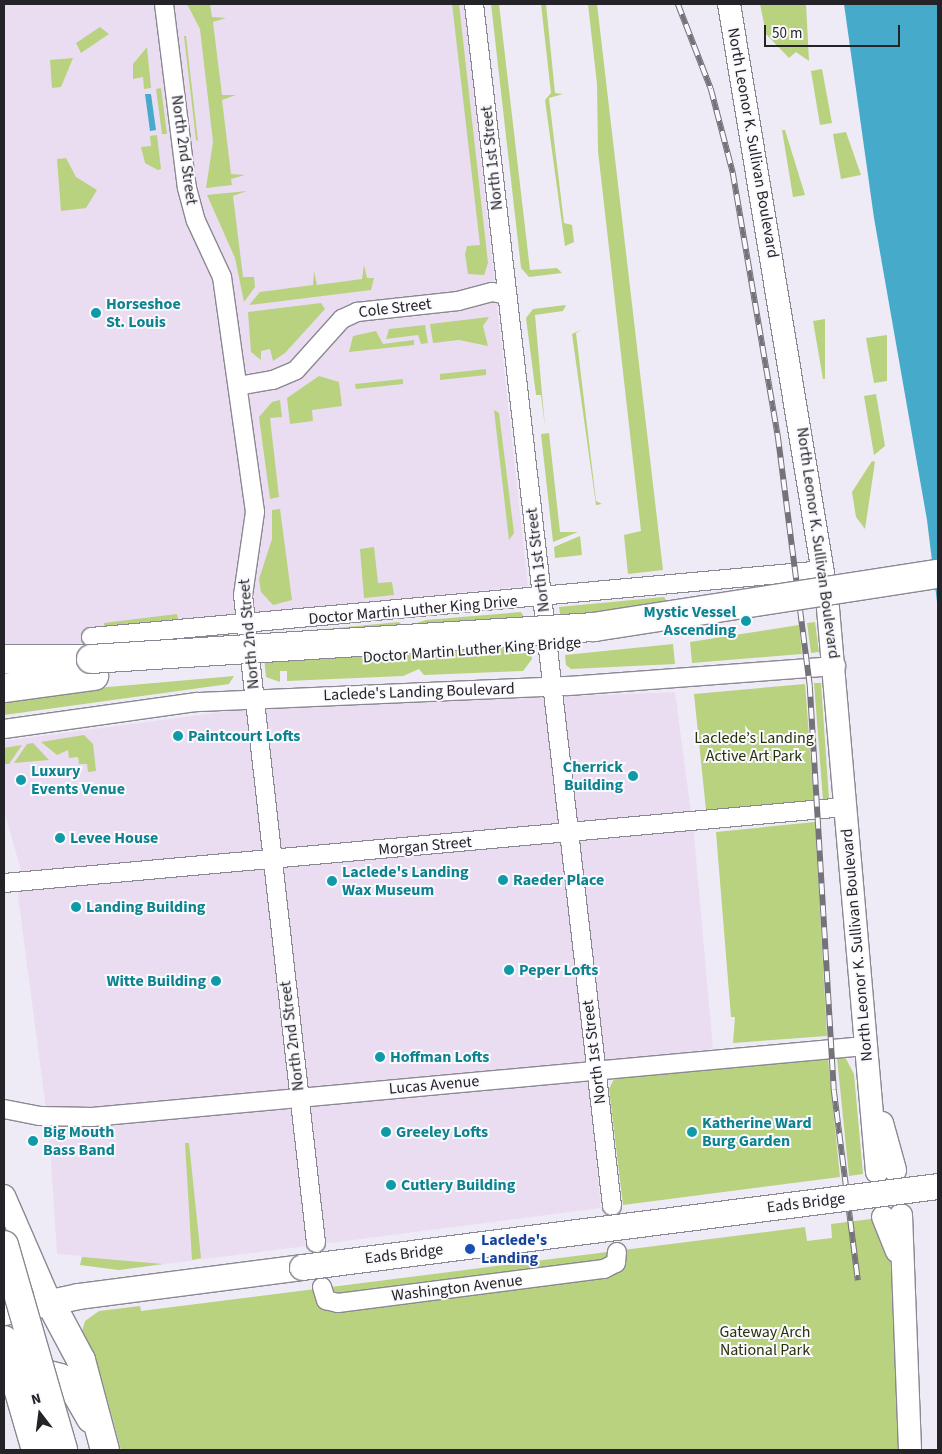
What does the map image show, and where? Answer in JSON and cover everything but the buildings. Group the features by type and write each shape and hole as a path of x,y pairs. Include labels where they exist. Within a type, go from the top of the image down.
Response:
{"main road":[{"name":"Doctor Martin Luther King Bridge","path":"4,688 92,657 594,627 938,574"},
{"name":"Doctor Martin Luther King Bridge","path":"4,658 596,642 938,592"},
{"name":"Eads Bridge","path":"50,1302 302,1267 938,1186"},
{"path":"4,1245 63,1450"},
{"path":"4,1312 50,1302 81,1360 105,1450"},
{"path":"4,1340 36,1450"},
{"path":"4,1388 45,1374 60,1378 82,1400 105,1450"}],"street":[{"name":"North 2nd Street","path":"164,4 187,188 196,221 222,276 255,512 243,574 246,624 316,1243"},
{"name":"North 1st Street","path":"474,4 612,1206"},
{"name":"North Leonor K. Sullivan Boulevard","path":"728,4 824,570 836,666 865,1046 870,1086 886,1171"},
{"name":"Cole Street","path":"238,386 273,380 296,370 349,315 458,300 478,305 507,295"},
{"name":"Doctor Martin Luther King Drive","path":"92,657 246,624 542,599 824,570"},
{"name":"Laclede's Landing Boulevard","path":"4,729 160,706 255,699 552,686 836,666"},
{"name":"Morgan Street","path":"4,883 846,807"},
{"name":"Lucas Avenue","path":"4,1109 78,1118 865,1046"},
{"path":"4,1196 50,1302"},
{"path":"892,1216 899,1254 910,1450"},
{"name":"Washington Avenue","path":"324,1294 338,1303 604,1269 617,1257"}],"shaded area":[{"path":"4,4 464,4 528,586 225,616 227,637 92,650 91,644 4,645"},
{"name":"Laclede's Landing","path":"675,692 694,835 713,1049 586,1064 601,1208 119,1270 80,1265 82,1256 57,1254 49,1132 18,896 21,870 4,811 4,741 237,710"}],"green space":[{"path":"187,4 210,4 212,17 226,18 213,22 222,95 236,95 222,100 231,174 245,175 231,179 232,185 206,188 213,142 200,29"},
{"path":"452,4 459,4 488,263 484,275 468,274 465,254 467,246 480,245"},
{"path":"491,4 499,4 530,270 557,268 562,273 529,277 521,268"},
{"path":"541,4 546,4 555,93 563,94 549,98 564,223 572,225 574,242 565,246 545,100 551,93"},
{"path":"588,4 597,4 663,570 628,574 624,535 641,531 598,151 597,84"},
{"path":"760,4 806,4 809,61 796,52 789,58 766,34"},
{"path":"100,27 109,34 81,53 76,43"},
{"path":"184,36 186,36 198,141 196,140"},
{"path":"147,47 151,88 144,89 143,77 133,79 133,64"},
{"path":"73,58 61,87 52,88 50,60"},
{"path":"822,69 832,123 820,125 811,71"},
{"path":"161,88 167,134 162,134 156,89"},
{"path":"782,130 785,130 805,195 793,197"},
{"path":"846,132 861,175 841,179 833,134"},
{"path":"157,135 161,169 158,170 145,163 141,147 151,146 150,136"},
{"path":"66,158 76,177 97,190 86,208 61,211 57,159"},
{"path":"247,191 233,196 243,277 254,277 255,287 244,302 235,258 207,195"},
{"path":"364,265 367,278 374,278 371,290 249,305 260,292 313,285 314,271 317,285 362,279"},
{"path":"321,303 325,309 285,353 273,361 270,349 261,351 261,360 251,352 248,312"},
{"path":"566,305 563,311 535,315 545,427 541,395 536,395 526,318 533,309"},
{"path":"489,317 483,326 488,346 459,340 433,343 430,324"},
{"path":"825,319 825,379 823,379 813,321"},
{"path":"425,325 428,343 421,344 418,335 386,339 389,329"},
{"path":"583,329 576,333 596,501 602,504 596,505 572,334"},
{"path":"376,331 383,344 414,340 414,345 349,352 353,336"},
{"path":"887,335 887,381 874,383 866,338"},
{"path":"486,369 486,375 440,380 440,374"},
{"path":"319,376 339,382 342,406 312,410 313,421 290,424 287,398"},
{"path":"403,379 403,384 356,389 355,384"},
{"path":"876,394 885,446 874,455 864,396"},
{"path":"280,400 282,417 270,418 279,497 270,499 259,417 272,402"},
{"path":"494,410 499,413 514,533 509,540"},
{"path":"549,433 560,532 578,532 553,542 541,434"},
{"path":"872,461 875,462 865,529 856,517 852,492"},
{"path":"280,509 292,600 273,605 261,592 259,579 272,539 272,510"},
{"path":"580,536 582,555 555,558 554,547"},
{"path":"374,547 378,583 392,582 394,595 364,598 360,549"},
{"path":"664,597 669,605 561,620 559,607"},
{"path":"521,612 529,626 532,659 523,671 424,675 419,669 403,676 287,681 287,671 280,671 280,682 266,677 262,635 399,622 404,627 426,620"},
{"path":"177,614 178,619 104,626 104,623"},
{"path":"815,622 819,652 811,653 807,623"},
{"path":"799,625 802,654 692,663 690,642"},
{"path":"673,644 675,664 571,669 566,665 565,655"},
{"path":"234,676 229,684 4,715 4,701 40,693"},
{"path":"814,683 821,683 829,799 823,800"},
{"name":"Laclede’s Landing Active Art Park","path":"805,684 814,801 706,810 694,694"},
{"path":"84,735 93,744 96,771 88,772 87,764 79,764 78,757 69,758 68,750 57,755 41,742"},
{"path":"33,743 49,760 14,763 27,744"},
{"path":"22,745 9,764 4,764 4,748"},
{"path":"815,822 827,1036 733,1043 735,1017 731,1017 716,832"},
{"path":"845,1057 854,1074 863,1174 849,1176 837,1058"},
{"path":"828,1058 840,1177 623,1205 609,1089 614,1079"},
{"path":"185,1143 189,1143 201,1258 192,1260"},
{"name":"Gateway Arch National Park","path":"879,1218 890,1255 901,1450 121,1450 102,1380 82,1331 85,1321 99,1311 140,1306 141,1311 805,1227 807,1241 832,1238 831,1224"},
{"path":"82,1257 163,1264 119,1270 80,1265"}],"water":[{"path":"844,4 938,4 938,610 927,520 874,218"},
{"path":"145,94 151,94 156,130 150,131"}],"tram line":[{"path":"301,1258 938,1177"},
{"path":"303,1279 938,1198"}],"railway":[{"path":"678,4 711,89 733,173 778,436 810,686 834,1090 858,1280"}],"place":[{"name":"Horseshoe St. Louis","path":"96,313"},
{"name":"Mystic Vessel Ascending","path":"746,621"},
{"name":"Paintcourt Lofts","path":"178,736"},
{"name":"Cherrick Building","path":"633,776"},
{"name":"Luxury Events Venue","path":"21,780"},
{"name":"Levee House","path":"60,838"},
{"name":"Raeder Place","path":"503,880"},
{"name":"Laclede's Landing Wax Museum","path":"332,881"},
{"name":"Landing Building","path":"76,907"},
{"name":"Peper Lofts","path":"509,970"},
{"name":"Witte Building","path":"216,981"},
{"name":"Hoffman Lofts","path":"380,1057"},
{"name":"Greeley Lofts","path":"386,1132"},
{"name":"Katherine Ward Burg Garden","path":"692,1132"},
{"name":"Big Mouth Bass Band","path":"33,1141"},
{"name":"Cutlery Building","path":"391,1185"},
{"name":"Laclede's Landing","path":"470,1249"}]}
